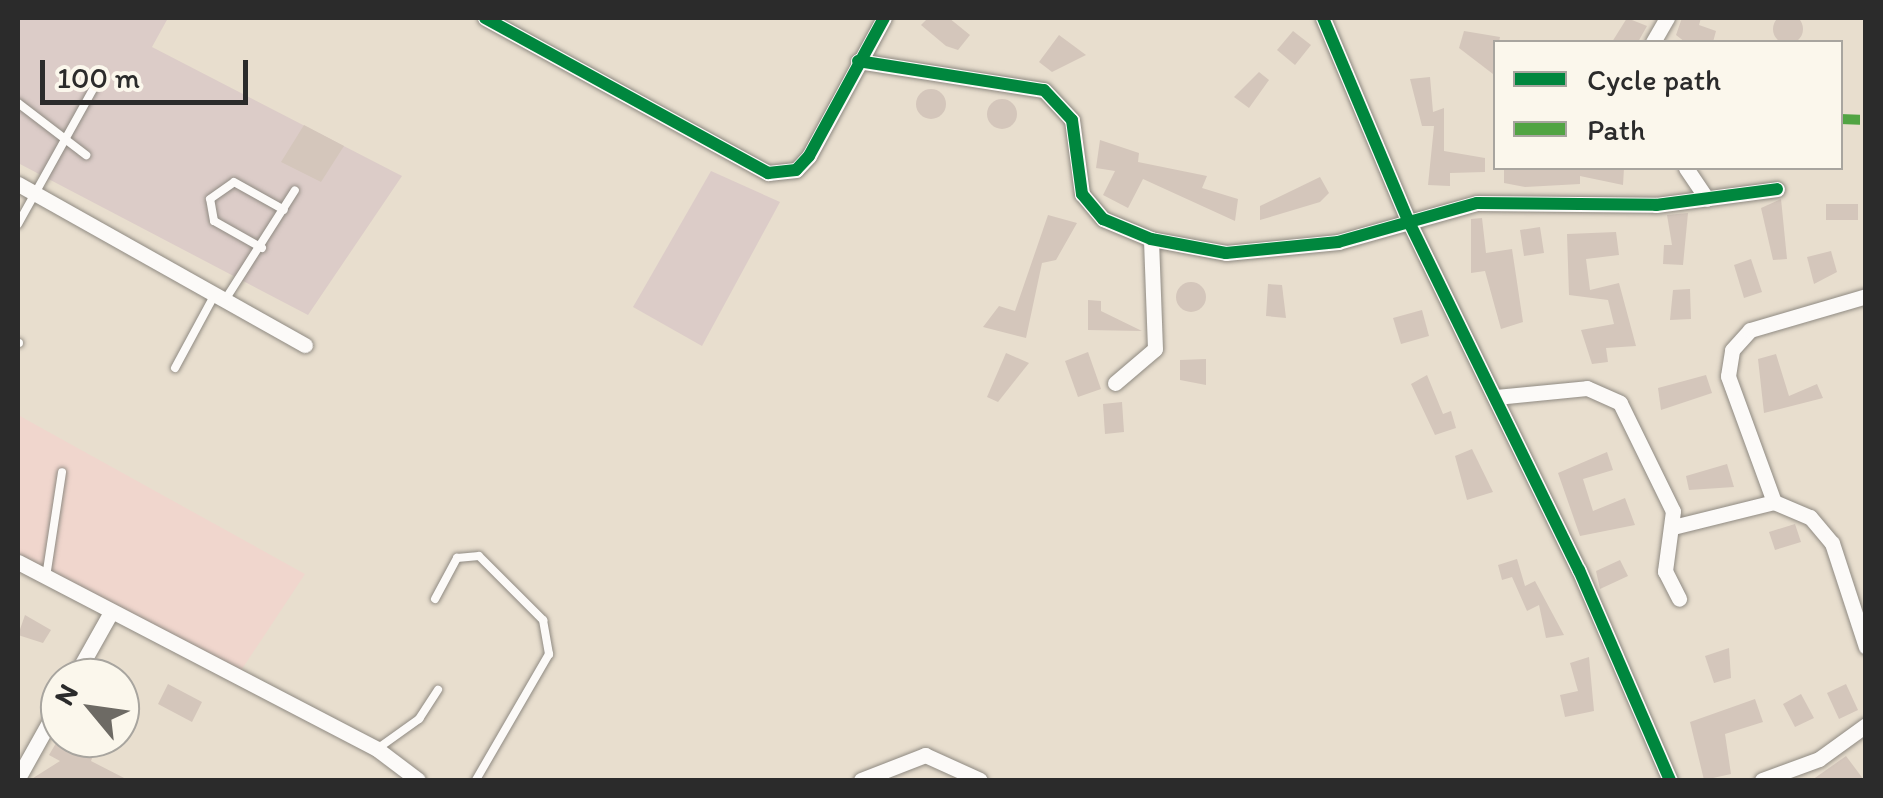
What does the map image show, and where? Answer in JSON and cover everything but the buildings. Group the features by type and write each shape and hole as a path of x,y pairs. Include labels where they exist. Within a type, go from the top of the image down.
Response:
{"street":[{"path":"485,18 768,173 796,170 809,156 884,18"},
{"path":"1323,18 1408,220 1496,397 1670,780"},
{"path":"1655,40 1668,18"},
{"path":"858,61 1044,90 1072,120 1089,205 1151,239 1226,253 1294,250 1477,203 1706,199 1777,190"},
{"path":"1687,170 1706,199"},
{"path":"18,184 305,345"},
{"path":"1115,383 1155,349 1151,239"},
{"path":"1774,502 1728,376 1732,350 1750,330 1866,296"},
{"path":"1496,397 1587,388 1610,394 1677,526 1666,572 1679,599"},
{"path":"1677,526 1774,502 1810,517 1832,543 1866,647"},
{"path":"18,562 377,748 418,780"},
{"path":"85,658 111,612"},
{"path":"1762,780 1819,759 1866,725"},
{"path":"18,778 40,739"},
{"path":"861,780 925,756 980,780"}],"lane":[{"path":"18,224 101,75"},
{"path":"18,103 62,143 86,155"},
{"path":"262,248 214,221 210,200 223,181 234,182 284,210"},
{"path":"175,368 220,297 262,248 294,190"},
{"path":"46,578 62,472"},
{"path":"435,600 457,558 479,556 543,620 548,654 476,780"},
{"path":"377,748 419,719 438,690"}],"shaded area":[{"path":"18,18 168,18 152,47 402,176 308,315 18,163"},
{"path":"711,171 780,202 702,346 633,307"},
{"path":"18,415 305,574 238,675 18,554"}],"marked path":[{"path":"1843,119 1866,120"}],"cycle path":[{"path":"485,18 768,173 796,170 809,156 884,18"},
{"path":"1323,18 1408,220 1579,570 1670,780"},
{"path":"858,61 1044,90 1072,120 1082,194 1103,219 1151,239 1226,253 1338,242 1477,203 1656,205 1777,189"}]}
